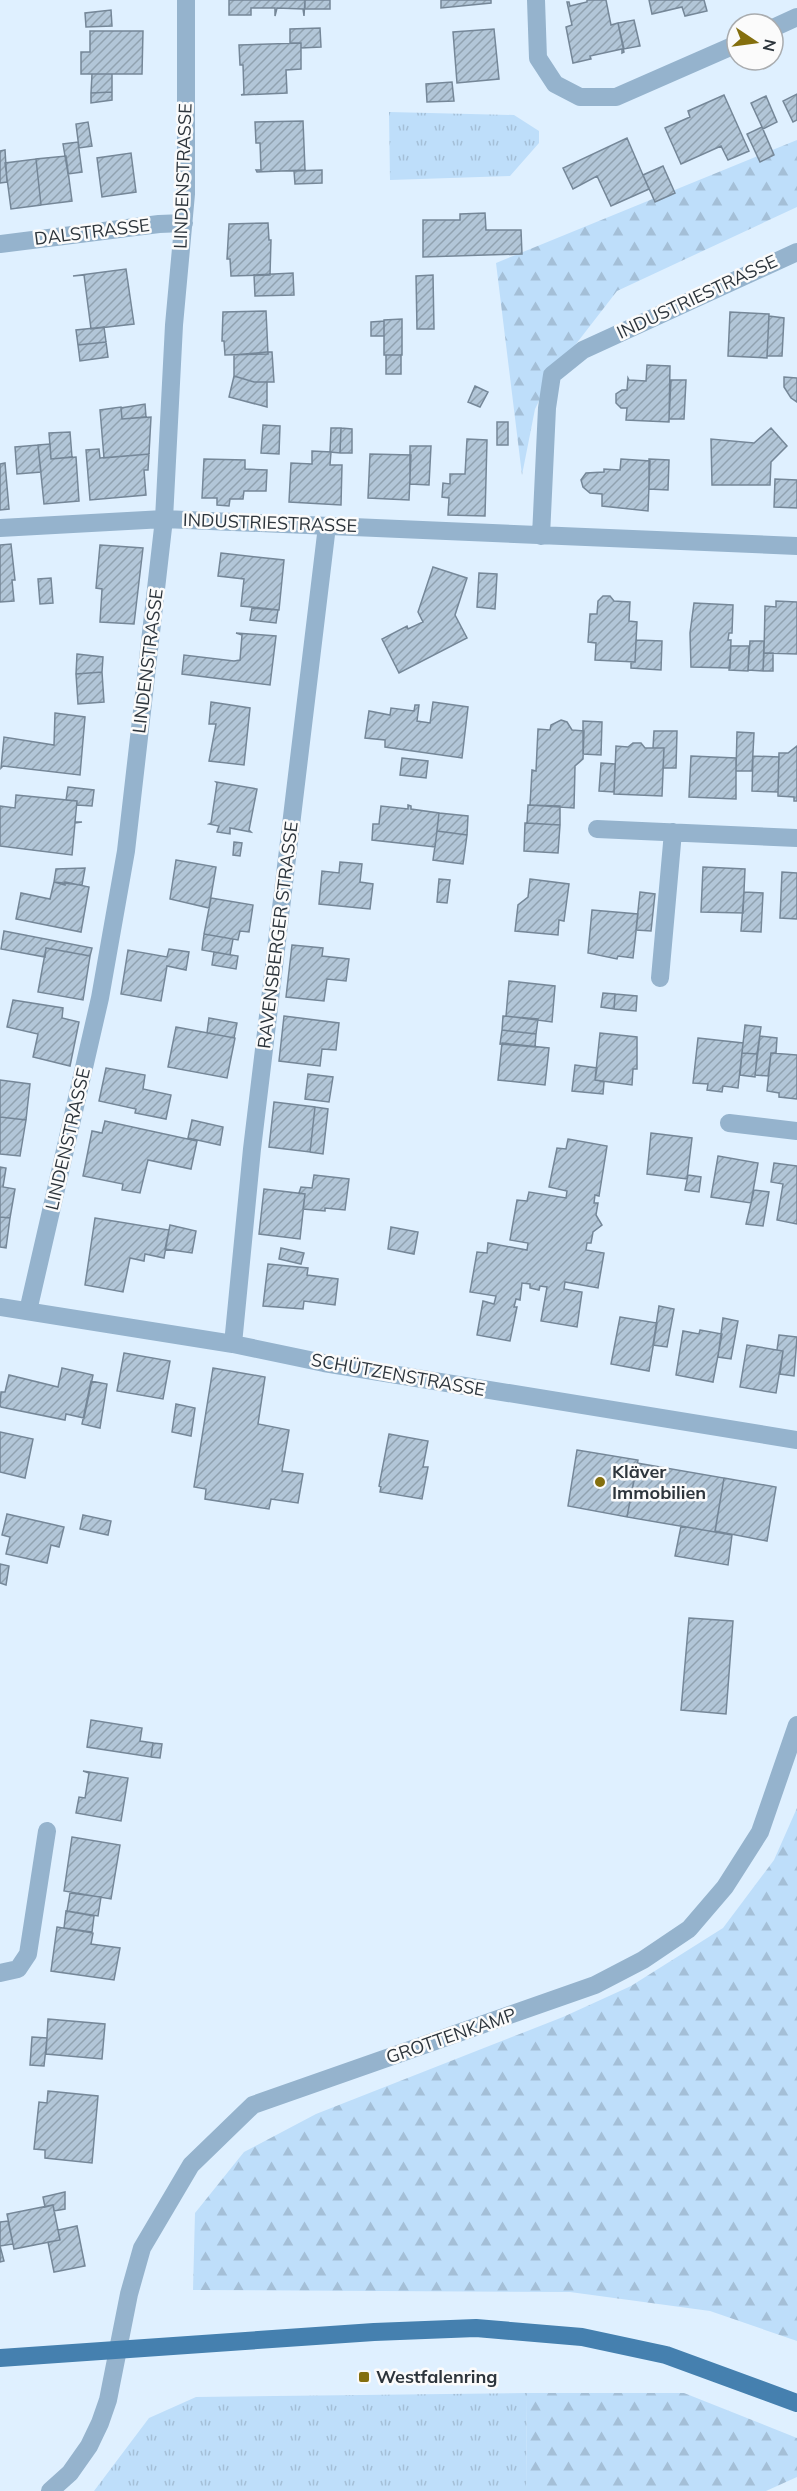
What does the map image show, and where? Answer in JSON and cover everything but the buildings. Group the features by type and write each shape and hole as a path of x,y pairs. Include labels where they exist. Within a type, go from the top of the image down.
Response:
{"main road":[{"path":"0,2358 375,2332 476,2328 582,2337 666,2355 797,2403"}],"street":[{"name":"LINDENSTRASSE","path":"28,1311 100,998 126,851 164,519 174,325 186,194 186,0"},
{"path":"536,0 538,58 555,84 580,97 616,97 725,49"},
{"name":"DALSTRASSE","path":"0,244 159,224 184,224"},
{"name":"INDUSTRIESTRASSE","path":"541,536 547,408 552,375 583,350 797,252"},
{"name":"INDUSTRIESTRASSE","path":"0,528 164,519 797,546"},
{"name":"RAVENSBERGER STRASSE","path":"233,1344 254,1137 327,526"},
{"path":"597,829 797,838"},
{"path":"660,978 673,832"},
{"path":"729,1123 797,1131"},
{"name":"SCHÜTZENSTRASSE","path":"0,1307 233,1344 324,1363 797,1440"},
{"name":"GROTTENKAMP","path":"50,2491 70,2473 89,2446 108,2400 142,2248 191,2165 253,2105 595,1986 643,1960 689,1929 725,1887 760,1832 797,1725"},
{"path":"0,1973 18,1969 28,1954 47,1831"}],"green space":[{"path":"389,112 514,115 539,131 539,143 510,176 390,180"},
{"path":"797,140 797,207 617,291 552,375 535,409 522,475 496,263"},
{"path":"797,1808 797,2341 710,2311 570,2292 193,2290 195,2213 244,2152 316,2114 563,2017 631,1986 723,1928 774,1860"},
{"path":"527,2393 526,2491 94,2491 149,2418 196,2397"},
{"path":"527,2393 684,2393 797,2438 797,2477 766,2491 526,2491"}],"place":[{"name":"Kläver Immobilien","path":"600,1482"},
{"name":"Westfalenring","path":"364,2377"}]}
